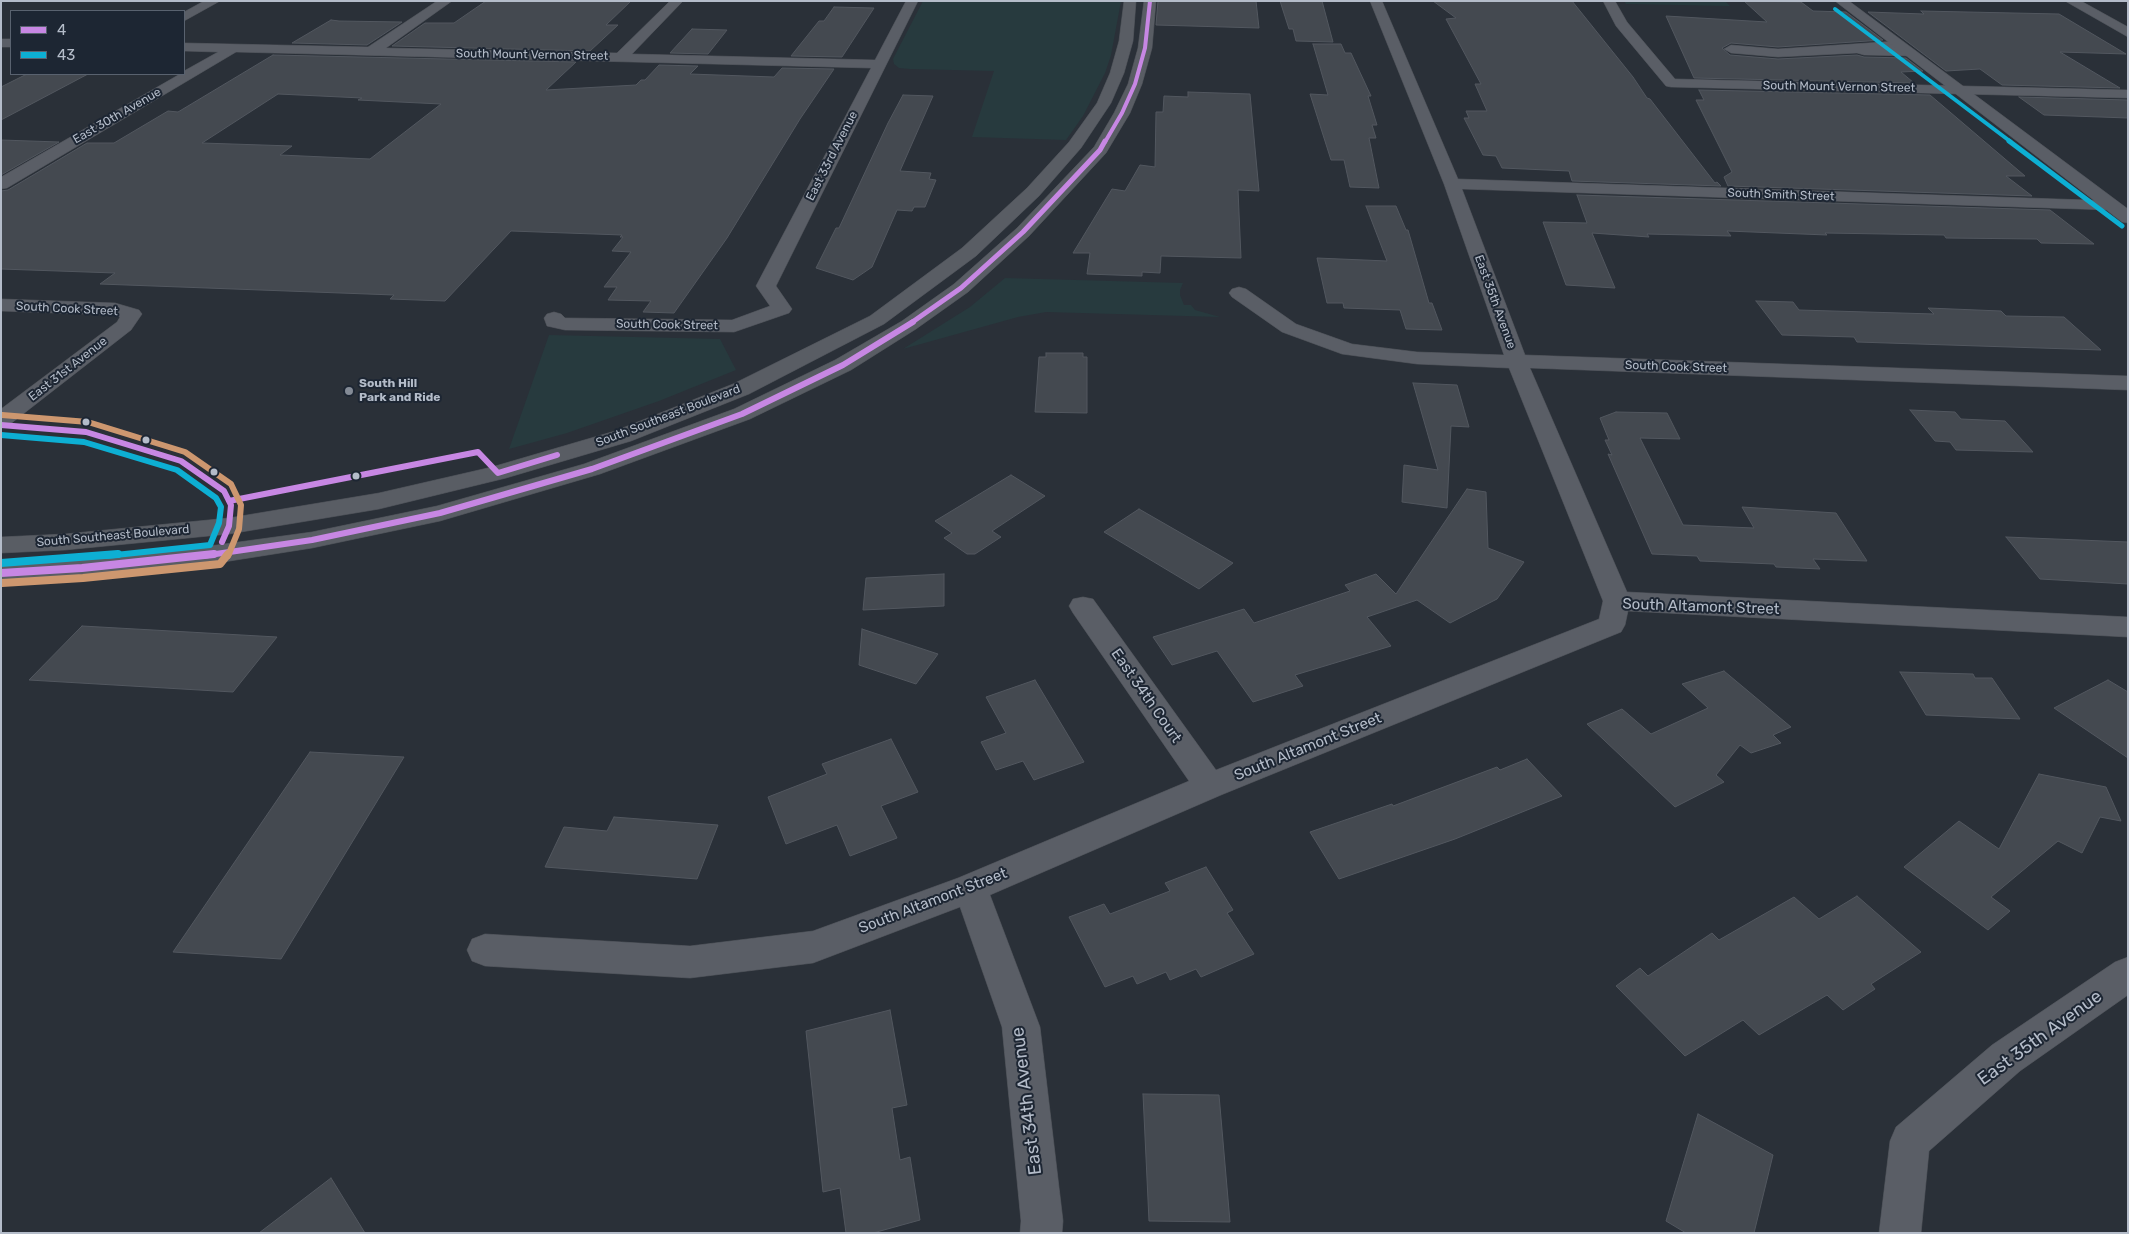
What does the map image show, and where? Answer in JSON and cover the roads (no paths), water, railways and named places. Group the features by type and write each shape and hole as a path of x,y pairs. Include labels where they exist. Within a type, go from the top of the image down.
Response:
{"main road":[{"name":"South Southeast Boulevard","path":"1,544 65,542 229,526 379,501 498,473 623,436 741,388 877,320 969,252 1033,192 1075,145 1104,103 1117,73 1126,42 1130,1"},
{"name":"South Southeast Boulevard","path":"1,573 82,568 226,552 312,540 440,513 592,469 742,414 843,365 909,325 961,288 1023,232 1100,150 1122,113 1135,84 1145,48 1150,1"}],"street":[{"path":"185,16 214,1"},
{"path":"372,51 446,1"},
{"path":"621,58 677,1"},
{"name":"East 33rd Avenue","path":"782,309 766,286 912,1"},
{"name":"East 35th Avenue","path":"1376,1 1452,184 1517,362 1617,601"},
{"name":"South Mount Vernon Street","path":"1609,1 1621,23 1671,83 2128,94"},
{"path":"1841,1 2128,218"},
{"path":"2071,1 2128,33"},
{"path":"1858,49 1856,48 1864,46 1898,45"},
{"name":"South Mount Vernon Street","path":"185,47 880,64"},
{"name":"East 30th Avenue","path":"1,184 234,48"},
{"path":"1731,48 1778,53 1858,49 1864,51 1909,53"},
{"name":"South Smith Street","path":"1452,184 2111,205"},
{"name":"South Cook Street","path":"1239,293 1290,328 1349,350 1417,358 2128,383"},
{"name":"South Cook Street","path":"1,305 115,308 132,314"},
{"name":"South Cook Street","path":"554,318 554,322 565,324 734,326 782,309"},
{"name":"East 31st Avenue","path":"1,420 124,326 132,314"},
{"name":"South Altamont Street","path":"484,950 690,962 813,948 970,888 1210,786 1611,625 1617,601 2128,627"},
{"name":"East 34th Court","path":"1083,606 1210,786"},
{"name":"East 34th Avenue","path":"970,888 1020,1027 1042,1222 1041,1233"},
{"name":"East 35th Avenue","path":"1900,1233 1910,1141 2006,1058 2128,974"}],"place":[{"name":"South Hill Park and Ride","path":"349,391"}]}
